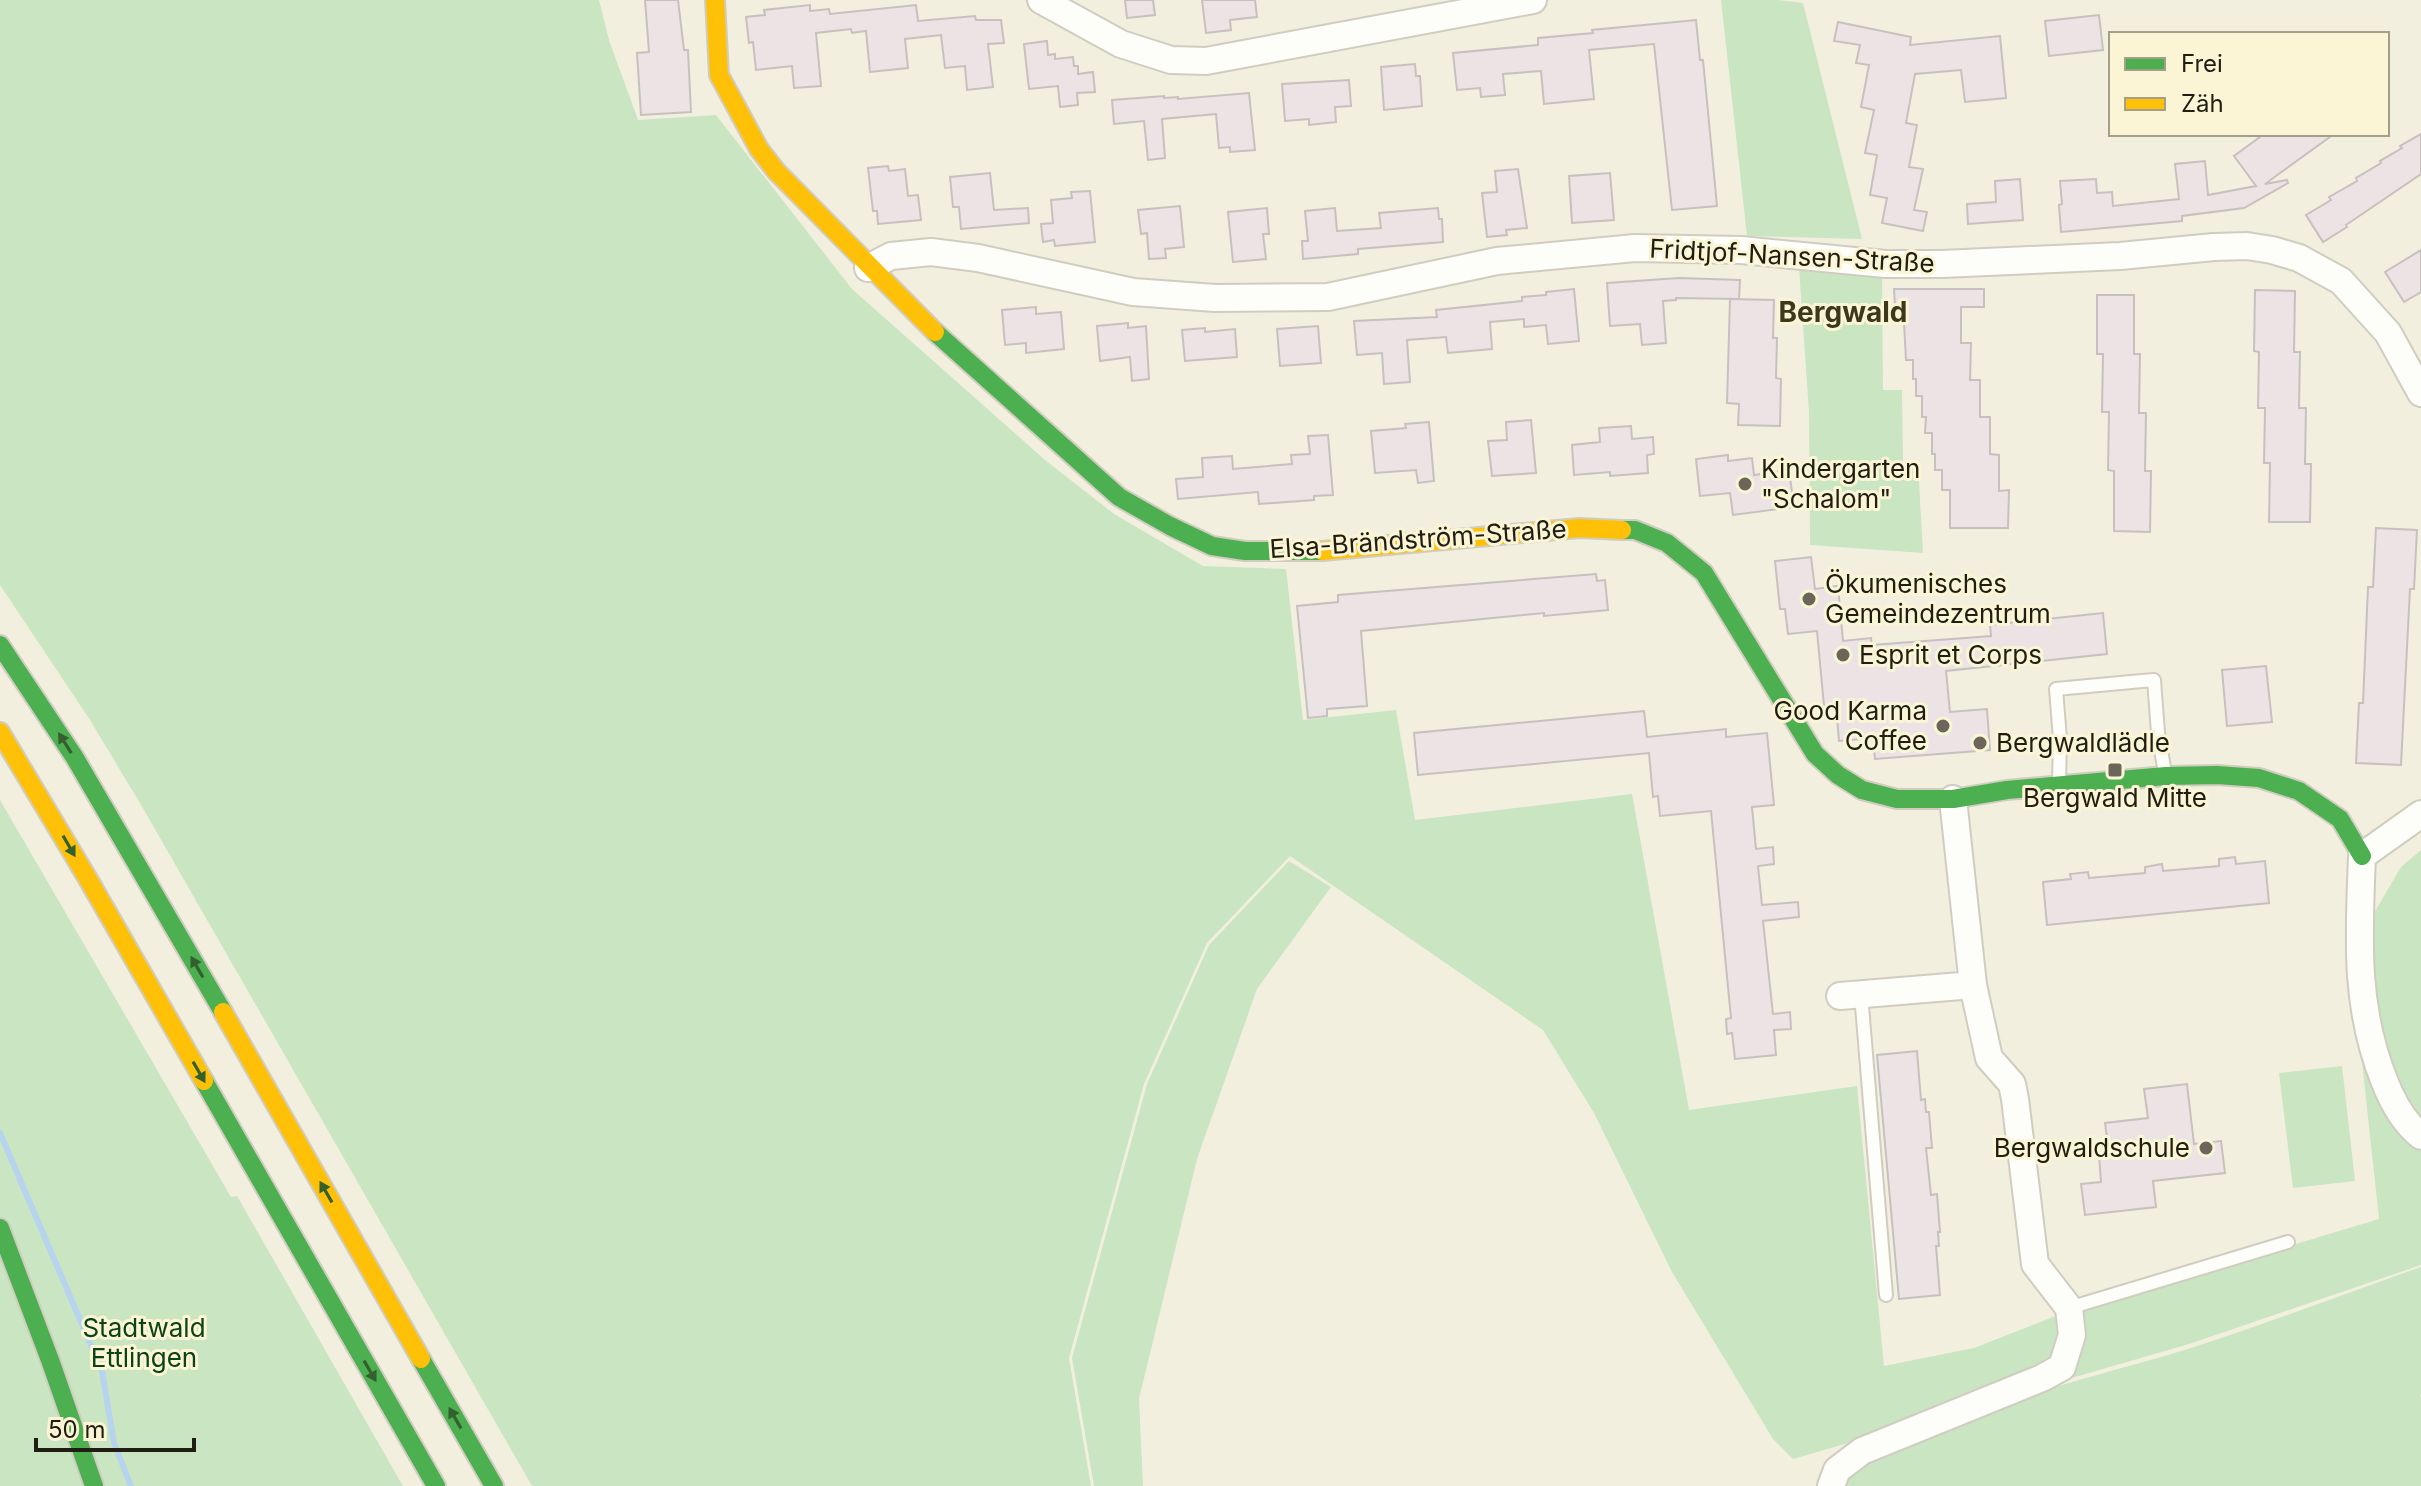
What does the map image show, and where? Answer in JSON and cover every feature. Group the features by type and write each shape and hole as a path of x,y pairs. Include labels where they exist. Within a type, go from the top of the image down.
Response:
{"main road":[{"name":"Elsa-Brändström-Straße","path":"715,0 719,75 759,149 776,171 923,322 1119,497 1170,526 1212,546 1245,551 1324,551 1579,528 1635,530 1667,543 1704,573 1815,754 1838,775 1862,790 1897,799 1953,799 2007,790 2166,776 2259,778 2299,791 2340,819 2362,856"},
{"path":"0,645 26,681 105,809 494,1486"},
{"path":"0,732 88,879 436,1486"},
{"path":"0,1228 94,1486"}],"street":[{"path":"1041,0 1121,44 1145,53 1171,60 1206,61 1533,0"},
{"name":"Fridtjof-Nansen-Straße","path":"868,268 891,256 931,252 978,258 1133,292 1215,298 1328,297 1497,261 1635,248 1741,250 1885,264 1966,264 2247,246 2299,258 2341,281 2388,333 2421,393"},
{"path":"1831,1486 1837,1470 1862,1451 2062,1367 2072,1335 2069,1308 2035,1264 2012,1084 1989,1058 1973,985 1953,799"},
{"path":"2421,814 2362,856 2359,949 2361,988 2371,1048 2401,1115 2421,1136"},
{"path":"1850,995 1973,985"}],"lane":[{"path":"2058,786 2060,739 2056,689 2127,682 2154,680 2158,733 2166,776"},
{"path":"1850,995 1886,1295"},
{"path":"2069,1308 2288,1242"}],"green space":[{"path":"0,0 599,0 609,40 638,120 716,115 852,289 1045,460 1114,514 1203,566 1286,569 1303,720 1396,710 1415,820 1632,794 1689,1110 1857,1086 1884,1366 1974,1348 2053,1317 2379,1219 2361,1052 2367,925 2401,867 2421,850 2421,1265 2189,1344 1793,1459 1773,1439 1672,1272 1594,1113 1543,1030 1290,856 1207,943 1144,1084 1069,1358 1091,1486 532,1486 144,810 90,720 0,585"},
{"path":"1721,0 1803,3 1862,239 1747,236"},
{"path":"1799,268 1882,274 1883,390 1902,390 1903,463 1918,464 1923,553 1810,545 1809,412"},
{"name":"Stadtwald Ettlingen","path":"0,800 231,1197 237,1196 403,1486 0,1486"},
{"path":"1289,861 1331,887 1257,989 1197,1159 1139,1399 1143,1486 1094,1486 1072,1358 1147,1084 1209,945"},
{"path":"2342,1066 2355,1181 2293,1188 2279,1073"},
{"path":"2421,1267 2421,1486 1845,1486 1864,1465 1900,1443 1948,1423 2059,1386 2191,1348"}],"building":[{"path":"645,0 678,0 684,50 688,50 691,112 641,115 637,53 649,52"},
{"path":"1125,0 1153,0 1155,15 1127,18"},
{"path":"1202,0 1255,0 1257,17 1230,20 1231,30 1206,33"},
{"path":"810,5 810,11 829,9 830,14 916,5 918,21 975,16 976,20 1001,20 1004,43 988,44 993,87 967,90 965,66 945,68 941,35 905,39 908,68 870,72 866,31 852,33 851,29 816,33 821,86 794,88 792,66 756,70 746,17 765,15 764,10"},
{"path":"2099,15 2103,50 2049,56 2045,21"},
{"path":"1696,20 1700,60 1703,60 1717,206 1672,210 1654,44 1589,50 1594,99 1544,104 1541,71 1503,74 1505,95 1481,97 1480,88 1457,90 1453,53 1538,45 1538,38 1593,33 1592,30"},
{"path":"1838,22 1911,37 1910,45 2000,36 2006,98 1965,102 1961,70 1915,74 1906,123 1917,125 1909,167 1923,169 1914,210 1927,212 1923,231 1882,223 1887,198 1870,195 1877,155 1865,153 1874,110 1861,107 1869,65 1856,63 1860,45 1834,41"},
{"path":"1047,41 1048,55 1055,54 1055,59 1073,57 1078,74 1093,72 1095,92 1077,93 1078,105 1060,107 1058,86 1029,89 1024,44"},
{"path":"1415,64 1416,76 1420,76 1422,106 1384,110 1381,67"},
{"path":"1349,80 1351,106 1335,107 1336,122 1309,125 1309,119 1285,121 1282,84"},
{"path":"1249,93 1255,150 1230,152 1230,147 1219,148 1216,114 1162,119 1165,158 1148,160 1144,121 1114,124 1112,100"},
{"path":"2421,134 2421,174 2323,242 2306,215"},
{"path":"2261,136 2331,136 2265,184 2287,180 2288,183 2244,208 2182,216 2182,221 2061,232 2060,181 2096,179 2097,193 2112,192 2113,206 2179,199 2175,164 2205,161 2208,195 2256,186 2234,156"},
{"path":"888,166 889,171 905,169 908,196 918,195 921,220 878,224 877,211 873,211 868,168"},
{"path":"1518,169 1527,228 1506,230 1507,235 1487,237 1482,193 1497,192 1495,171"},
{"path":"990,173 994,210 1028,208 1029,223 961,229 959,207 953,207 950,177"},
{"path":"1610,173 1614,220 1572,223 1569,176"},
{"path":"2020,179 2023,220 1968,224 1967,204 1996,202 1995,181"},
{"path":"1090,191 1095,242 1055,246 1054,240 1043,242 1041,224 1053,223 1051,200 1072,198 1071,192"},
{"path":"1180,206 1184,247 1165,249 1166,258 1149,259 1147,233 1141,234 1138,210"},
{"path":"1267,208 1269,234 1263,234 1266,259 1233,262 1228,212"},
{"path":"1335,208 1337,231 1381,228 1379,213 1438,208 1443,242 1358,249 1358,254 1303,259 1302,241 1308,241 1305,211"},
{"path":"2421,250 2421,292 2404,302 2385,272"},
{"path":"1679,278 1740,280 1739,299 1676,298 1663,301 1666,343 1642,345 1640,324 1610,326 1607,283"},
{"path":"1574,289 1579,341 1548,344 1546,325 1524,327 1524,319 1490,322 1492,349 1448,353 1446,337 1407,340 1410,382 1384,384 1382,353 1357,355 1354,321 1437,317 1436,310 1522,301 1522,297"},
{"path":"1894,289 1984,289 1984,307 1961,307 1961,343 1971,343 1970,380 1980,380 1980,417 1990,417 1990,454 1999,455 1999,491 2009,490 2008,528 1950,528 1950,490 1942,490 1942,470 1935,470 1932,433 1925,433 1926,417 1922,417 1922,396 1916,396 1913,360 1906,360 1904,323 1896,323"},
{"path":"2255,290 2295,291 2294,352 2300,352 2299,408 2306,408 2305,464 2311,464 2310,522 2269,522 2270,463 2264,463 2265,408 2258,408 2259,352 2254,351"},
{"path":"2097,295 2134,295 2134,354 2140,354 2139,413 2146,413 2145,471 2151,471 2150,532 2114,531 2114,471 2108,470 2109,412 2102,412 2103,354 2097,354"},
{"path":"1730,299 1774,300 1776,378 1781,379 1780,426 1738,425 1739,404 1727,403"},
{"path":"1036,307 1036,314 1061,312 1064,349 1026,353 1026,343 1005,345 1002,310"},
{"path":"1128,323 1128,328 1146,326 1149,379 1132,381 1130,357 1100,361 1097,326"},
{"path":"1318,326 1321,363 1280,366 1277,329"},
{"path":"1205,328 1205,332 1235,329 1237,357 1185,361 1182,330"},
{"path":"1531,420 1536,473 1492,476 1488,441 1507,440 1506,422"},
{"path":"1429,422 1434,481 1418,483 1416,470 1375,473 1371,431 1406,428 1405,424"},
{"path":"1631,426 1632,439 1653,437 1654,454 1647,455 1648,473 1574,475 1572,445 1600,442 1599,428"},
{"path":"1328,435 1333,495 1314,496 1314,500 1259,504 1258,492 1178,499 1176,479 1203,477 1202,458 1232,456 1233,469 1292,464 1291,455 1310,454 1308,436"},
{"name":"Kindergarten \"Schalom\"","path":"1728,455 1728,461 1752,458 1754,475 1789,470 1794,507 1733,515 1730,493 1700,496 1696,459"},
{"path":"2376,528 2417,530 2414,589 2410,589 2401,765 2356,763 2359,703 2363,703 2368,587 2373,587"},
{"path":"1811,557 1815,589 1838,586 1843,641 1871,638 1872,645 1991,636 1990,625 2103,613 2107,654 1946,671 1950,712 1987,709 1990,750 1875,759 1873,738 1839,741 1836,705 1824,706 1817,631 1788,634 1785,609 1780,609 1775,561"},
{"path":"1596,574 1597,581 1605,580 1608,610 1544,616 1544,613 1361,631 1367,706 1327,709 1327,716 1308,718 1297,606 1338,602 1338,595"},
{"path":"2266,666 2272,722 2227,726 2222,670"},
{"path":"1644,711 1647,737 1726,729 1726,737 1767,733 1774,805 1752,807 1756,849 1773,847 1774,864 1758,866 1762,905 1798,902 1799,917 1763,921 1773,1014 1790,1012 1791,1029 1774,1030 1776,1055 1735,1059 1732,1033 1727,1034 1726,1019 1731,1018 1711,811 1660,816 1658,796 1653,797 1649,753 1418,775 1414,733"},
{"path":"2235,857 2236,864 2265,861 2269,903 2047,925 2043,882 2071,879 2070,874 2088,872 2089,878 2145,873 2145,867 2162,864 2163,871 2219,866 2219,859"},
{"path":"1917,1051 1921,1100 1925,1099 1926,1112 1929,1112 1932,1148 1926,1148 1931,1195 1937,1194 1940,1232 1939,1246 1936,1246 1940,1295 1899,1299 1877,1055"},
{"path":"2187,1084 2194,1144 2221,1141 2225,1173 2153,1181 2156,1207 2085,1215 2081,1184 2101,1182 2099,1155 2109,1154 2105,1123 2148,1118 2144,1089"}],"waterway":[{"path":"0,1133 102,1371 114,1443 131,1486"}],"traffic: fast":[{"path":"935,332 1119,497 1170,526 1212,546 1245,551 1322,551"},
{"path":"1622,530 1635,530 1667,543 1704,573 1815,754 1838,775 1862,790 1897,799 1953,799 2007,790 2166,776 2259,778 2299,791 2340,819 2362,856"},
{"path":"0,645 75,758 223,1012"},
{"path":"204,1081 436,1486"},
{"path":"0,1228 94,1486"},
{"path":"421,1359 494,1486"}],"traffic: slow":[{"path":"715,0 719,75 759,149 776,171 935,332"},
{"path":"1322,551 1579,528 1622,530"},
{"path":"0,732 204,1081"},
{"path":"223,1012 421,1359"}],"place":[{"name":"Kindergarten \"Schalom\"","path":"1745,484"},
{"name":"Ökumenisches Gemeindezentrum","path":"1809,599"},
{"name":"Esprit et Corps","path":"1843,655"},
{"name":"Good Karma Coffee","path":"1943,726"},
{"name":"Bergwaldlädle","path":"1980,743"},
{"name":"Bergwald Mitte","path":"2115,770"},
{"name":"Bergwaldschule","path":"2206,1148"}],"district":[{"name":"Bergwald","path":"1843,312"}]}
